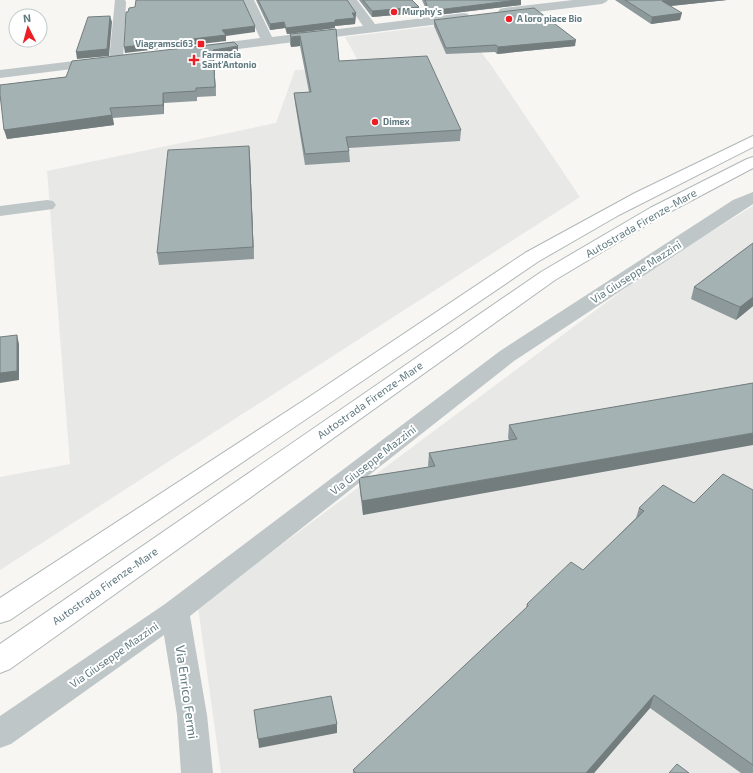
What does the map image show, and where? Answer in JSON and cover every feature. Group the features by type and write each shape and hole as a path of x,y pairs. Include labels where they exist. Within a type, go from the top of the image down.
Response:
{"highway":[{"name":"Autostrada Firenze-Mare","path":"0,612 320,400 456,306 533,257 669,182 753,141"},
{"name":"Autostrada Firenze-Mare","path":"0,660 548,276 656,212 753,162"}],"street":[{"path":"248,0 268,41"},
{"path":"351,0 372,29"},
{"path":"492,14 602,0"},
{"path":"116,60 120,2"},
{"path":"192,51 476,16"},
{"path":"0,74 131,58"},
{"name":"Via Giuseppe Mazzini","path":"0,734 175,612 507,356 739,204 753,197"},
{"path":"0,211 47,205"},
{"name":"Via Enrico Fermi","path":"175,612 192,715 197,773"}],"shaded area":[{"path":"459,23 491,65 580,197 0,570 0,477 70,464 47,171 276,123 295,70 362,68 345,37"},
{"path":"753,206 753,773 221,773 198,607 655,266"}],"building":[{"path":"136,0 243,0 255,26 222,30 226,35 124,47 126,12 128,12 129,8 135,7"},
{"path":"258,0 347,0 356,13 352,13 355,18 286,28 284,22 270,24"},
{"path":"363,0 412,0 419,7 372,11"},
{"path":"425,0 517,0 429,11"},
{"path":"625,0 671,0 662,1 682,13 652,17"},
{"path":"534,8 576,40 498,47 496,45 446,48 434,20"},
{"path":"110,16 107,49 76,52 88,17"},
{"name":"Dimex","path":"336,29 339,61 427,56 461,130 346,137 349,151 305,154 294,93 311,92 300,36 291,37 290,34"},
{"path":"234,42 238,46 213,50 215,87 196,88 196,91 163,93 163,105 110,108 112,115 4,130 0,85 66,77 72,61"},
{"path":"249,146 253,247 157,253 168,150"},
{"path":"753,243 753,297 740,307 694,287"},
{"path":"17,335 17,371 0,373 0,337"},
{"path":"753,383 753,433 362,501 359,478 435,466 429,453 517,439 509,425"},
{"path":"723,474 753,490 753,765 654,695 586,773 356,773 353,770 528,606 527,604 571,562 583,570 644,511 639,508 663,485 694,503"},
{"path":"331,696 337,724 258,739 254,710"},
{"path":"677,764 689,773 669,773"}],"place":[{"name":"Murphy's","path":"394,12"},
{"name":"A loro piace Bio","path":"509,19"},
{"name":"Viagramsci63","path":"201,44"},
{"name":"Farmacia Sant'Antonio","path":"194,60"},
{"name":"Dimex","path":"375,122"}]}
